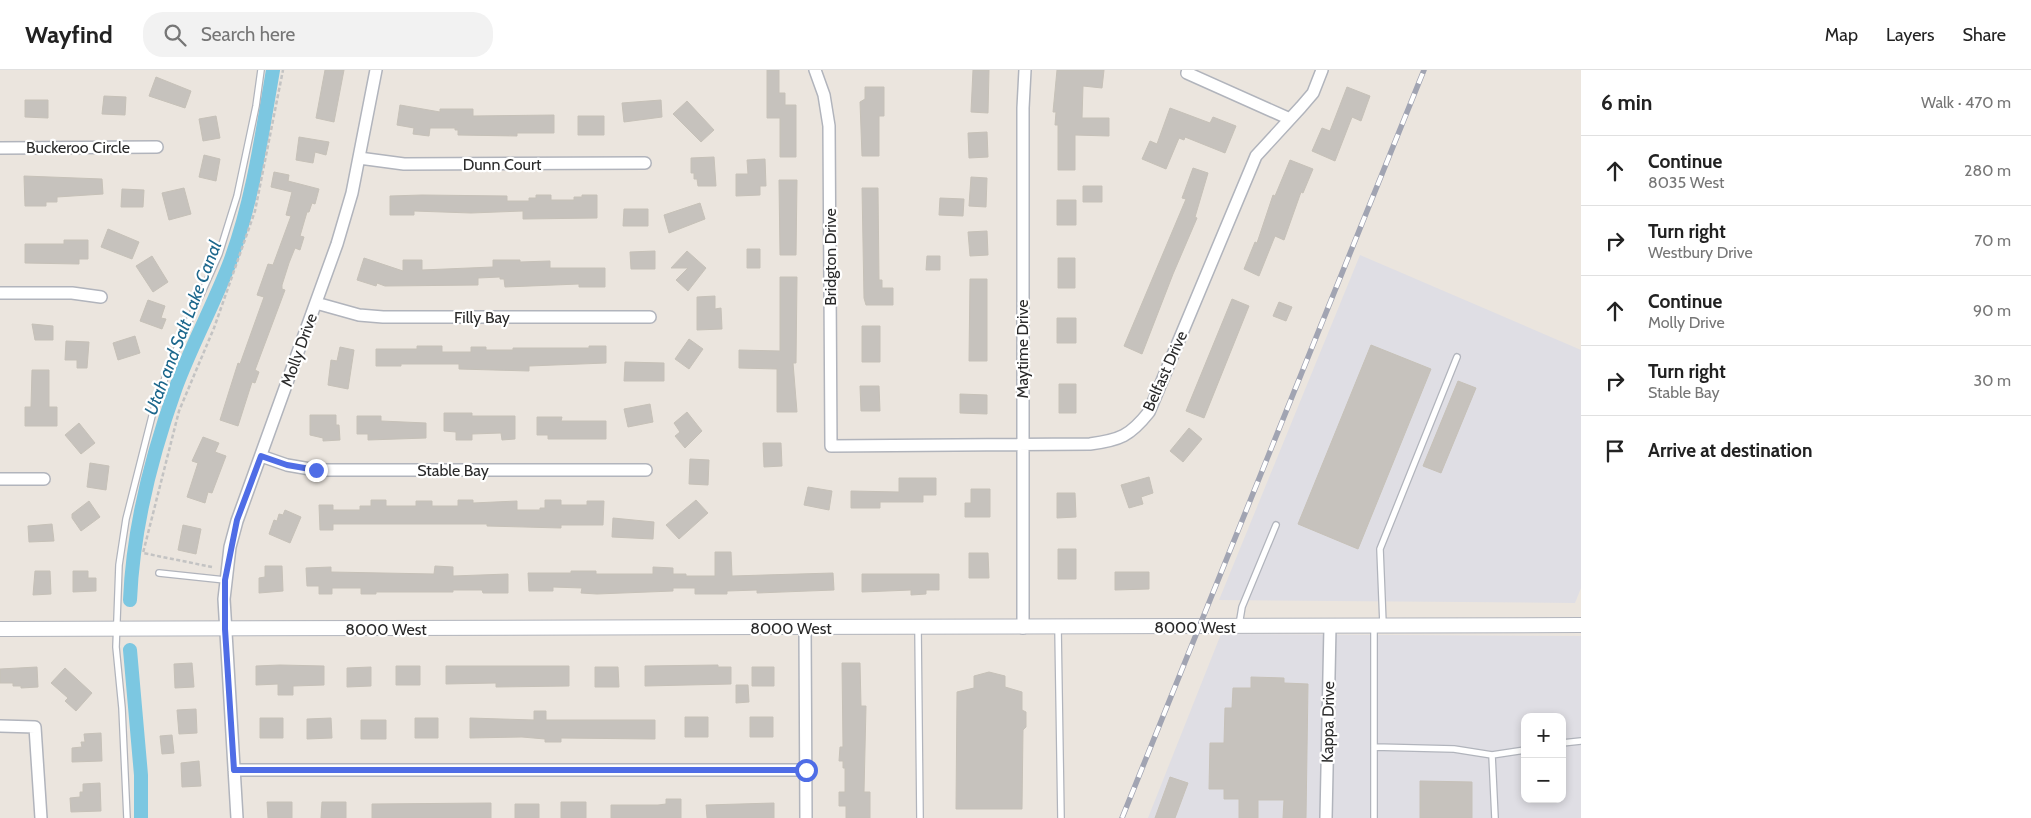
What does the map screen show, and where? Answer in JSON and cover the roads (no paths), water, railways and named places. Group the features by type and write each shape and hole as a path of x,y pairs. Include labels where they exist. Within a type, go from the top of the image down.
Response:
{"street":[{"name":"Molly Drive","path":"237,818 225,629 225,580 237,520 316,303 352,193 376,70"},
{"name":"Bridgton Drive","path":"815,70 824,95 829,126 831,446"},
{"name":"Maytime Drive","path":"1023,628 1023,108 1025,70"},
{"path":"1188,70 1187,73 1208,84 1290,119"},
{"name":"Belfast Drive","path":"831,446 1090,444 1116,440 1134,431 1150,412 1256,156 1313,93 1322,70"},
{"name":"Buckeroo Circle","path":"0,148 157,147"},
{"name":"Dunn Court","path":"359,158 404,164 645,163"},
{"path":"0,293 72,293 101,297"},
{"name":"Filly Bay","path":"316,303 359,315 384,317 650,317"},
{"name":"Stable Bay","path":"261,456 287,465 316,470 646,470"},
{"path":"0,479 44,479"},
{"name":"8000 West","path":"0,628 1058,628 1581,625"},
{"name":"Kappa Drive","path":"1326,818 1330,626"},
{"path":"805,628 806,818"},
{"path":"0,726 35,727 41,818"},
{"path":"234,770 806,770"}],"lane":[{"path":"127,818 116,628 119,564 126,519 153,412 170,364 219,254 237,196 261,70"},
{"path":"1374,818 1374,748 1380,549 1458,357"},
{"path":"1239,627 1242,607 1276,525"},
{"path":"159,573 225,580"},
{"path":"918,628 920,818"},
{"path":"1058,628 1061,818"},
{"path":"1566,743 1581,742"},
{"path":"1374,748 1454,749 1492,755 1521,751"},
{"path":"1492,755 1495,818"}],"waterway":[{"name":"Utah and Salt Lake Canal","path":"130,600 135,546 145,492 159,439 176,387 224,278 238,239 256,167 273,70"},
{"name":"Utah and Salt Lake Canal","path":"130,650 141,775 141,818"}],"railway":[{"path":"1122,818 1424,70"}]}
